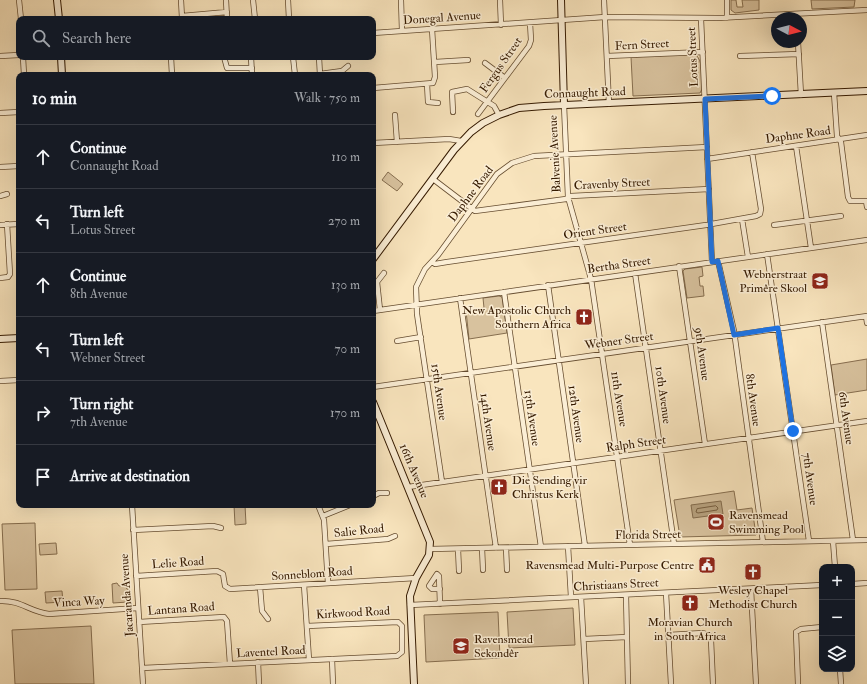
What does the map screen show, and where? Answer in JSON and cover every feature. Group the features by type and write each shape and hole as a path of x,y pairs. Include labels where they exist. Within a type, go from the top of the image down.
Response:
{"street":[{"path":"19,0 20,16"},
{"path":"57,0 58,16"},
{"path":"181,0 182,16"},
{"path":"226,0 227,16"},
{"path":"253,0 255,16"},
{"path":"288,0 289,16"},
{"path":"401,0 402,31"},
{"path":"500,0 501,25"},
{"name":"Balvenie Avenue","path":"561,0 560,20 568,197 580,243 592,279"},
{"path":"604,0 609,104"},
{"path":"726,0 727,18"},
{"name":"Donegal Avenue","path":"807,15 867,10"},
{"path":"197,16 227,12"},
{"name":"Donegal Avenue","path":"376,33 605,17 701,19 771,17"},
{"name":"Lotus Street","path":"701,19 712,262"},
{"name":"Fergus Street","path":"478,114 530,44 530,23"},
{"path":"376,88 432,84 435,80 435,62 432,29"},
{"path":"798,48 801,95"},
{"name":"Fern Street","path":"607,56 703,52"},
{"path":"740,56 798,54"},
{"path":"0,56 16,55"},
{"path":"23,60 24,72"},
{"path":"61,60 62,72"},
{"path":"170,60 172,72"},
{"path":"225,60 227,68 252,68"},
{"path":"251,60 252,72"},
{"path":"293,60 294,72"},
{"path":"319,60 320,72"},
{"path":"435,62 468,60"},
{"path":"485,62 505,78"},
{"path":"342,72 348,66"},
{"path":"427,84 428,102 438,103"},
{"path":"453,112 452,93 454,90 468,90 494,106 499,114"},
{"name":"Connaught Road","path":"376,255 461,141 478,126 499,114 519,108 564,105 867,91"},
{"path":"834,93 837,136 850,201 867,201 867,207"},
{"path":"0,113 16,112"},
{"path":"395,115 397,142"},
{"name":"Daphne Road","path":"707,158 867,136"},
{"path":"376,144 450,138 461,141"},
{"path":"796,146 811,248"},
{"name":"Daphne Road","path":"416,304 416,287 418,280 472,209 493,178 512,163 534,156 566,153 707,147"},
{"name":"Orient Street","path":"432,262 435,264 710,224 742,219 760,214 761,209 752,152"},
{"path":"0,167 16,166"},
{"path":"433,179 472,209"},
{"name":"Cravenby Street","path":"472,209 475,211 568,197 709,189"},
{"path":"0,196 7,194"},
{"path":"774,225 841,216"},
{"path":"742,219 748,257"},
{"path":"0,278 8,277 10,274 7,224"},
{"path":"0,225 16,224"},
{"name":"Bertha Street","path":"376,311 867,240"},
{"name":"7th Avenue","path":"767,254 808,541"},
{"name":"8th Avenue","path":"718,261 734,335 763,542"},
{"name":"9th Avenue","path":"679,266 705,444"},
{"path":"380,310 377,282 384,273"},
{"name":"10th Avenue","path":"636,273 674,544"},
{"name":"11th Avenue","path":"592,279 630,545"},
{"name":"12th Avenue","path":"548,285 585,546"},
{"name":"13th Avenue","path":"504,292 541,547"},
{"name":"14th Avenue","path":"460,298 496,548"},
{"name":"15th Avenue","path":"416,304 442,482"},
{"path":"866,316 867,323"},
{"name":"Webner Street","path":"376,387 866,316"},
{"name":"6th Avenue","path":"822,322 853,540"},
{"path":"397,341 421,337"},
{"path":"0,339 16,338"},
{"path":"0,381 16,380"},
{"name":"16th Avenue","path":"376,409 429,536 430,549"},
{"name":"Ralph Street","path":"408,487 867,421"},
{"path":"376,494 387,493"},
{"name":"Jacaranda Avenue","path":"132,508 143,684"},
{"path":"319,508 323,516 328,583"},
{"path":"323,516 343,508"},
{"path":"133,530 212,526 220,528"},
{"name":"Salie Road","path":"326,544 388,539 395,536"},
{"name":"Florida Street","path":"430,549 867,540"},
{"path":"833,541 835,564"},
{"path":"568,546 571,598"},
{"path":"482,548 483,570"},
{"path":"506,548 507,570"},
{"path":"414,684 410,605 411,592 430,549"},
{"path":"458,549 459,571"},
{"name":"Lelie Road","path":"136,576 215,571 222,573"},
{"name":"Sonneblom Road","path":"222,573 224,585 228,589 416,578"},
{"path":"855,584 867,583"},
{"path":"304,584 309,660"},
{"name":"Christiaans Street","path":"410,605 819,585"},
{"path":"260,587 262,611 268,620"},
{"path":"440,589 440,604"},
{"path":"751,589 756,684"},
{"path":"666,593 671,684"},
{"path":"626,595 628,684"},
{"path":"582,597 586,684"},
{"name":"Vinca Way","path":"0,601 16,602 49,614 138,608"},
{"name":"Lantana Road","path":"139,622 224,617 227,621 230,664"},
{"name":"Kirkwood Road","path":"307,626 399,622 402,626 403,650 401,654"},
{"path":"798,684 796,632 801,629 819,627"},
{"path":"668,635 703,633 709,635 711,640 713,684"},
{"path":"584,639 627,637"},
{"name":"Laventel Road","path":"142,668 332,659 401,654"},
{"path":"332,659 333,684"},
{"path":"258,662 259,684"},
{"path":"840,672 841,684"}],"shaded area":[{"path":"731,0 736,0 737,7 743,7 742,0 759,0 759,10 735,13 731,10"},
{"path":"811,0 855,0 854,7 812,9"},
{"path":"695,54 700,61 702,70 702,89 700,93 633,96 631,57"},
{"path":"388,172 403,184 397,191 382,180"},
{"path":"702,267 703,276 699,277 700,286 703,286 704,296 687,298 683,271 685,269"},
{"path":"502,297 507,333 469,339 466,311 484,308 483,298"},
{"path":"867,359 867,390 835,395 831,365"},
{"name":"Ravensmead Swimming Pool","path":"734,491 737,510 752,508 756,535 680,537 674,500"},
{"path":"234,508 245,508 246,524 235,525"},
{"path":"35,523 37,589 5,590 2,524"},
{"path":"56,543 57,554 40,555 39,544"},
{"path":"117,583 119,586 125,585 127,589 130,590 130,599 128,602 113,603 112,584"},
{"path":"62,591 63,602 46,603 45,592"},
{"path":"573,608 575,645 509,648 507,612"},
{"path":"498,612 500,658 426,662 424,615"},
{"path":"91,626 94,684 15,684 12,630"}],"water":[{"path":"721,501 723,514 693,518 691,505"}],"place":[{"name":"Webnerstraat Primêre Skool","path":"820,281"},
{"name":"New Apostolic Church Southern Africa","path":"584,317"},
{"name":"Die Sending vir Christus Kerk","path":"499,487"},
{"name":"Ravensmead Swimming Pool","path":"716,522"},
{"name":"Ravensmead Multi-Purpose Centre","path":"707,565"},
{"name":"Wesley Chapel Methodist Church","path":"753,572"},
{"name":"Moravian Church in South Africa","path":"690,603"},
{"name":"Ravensmead Sekondêr","path":"461,646"}],"route":[{"path":"772,96 705,99 712,262 718,261 734,335 778,328 793,431"}]}
